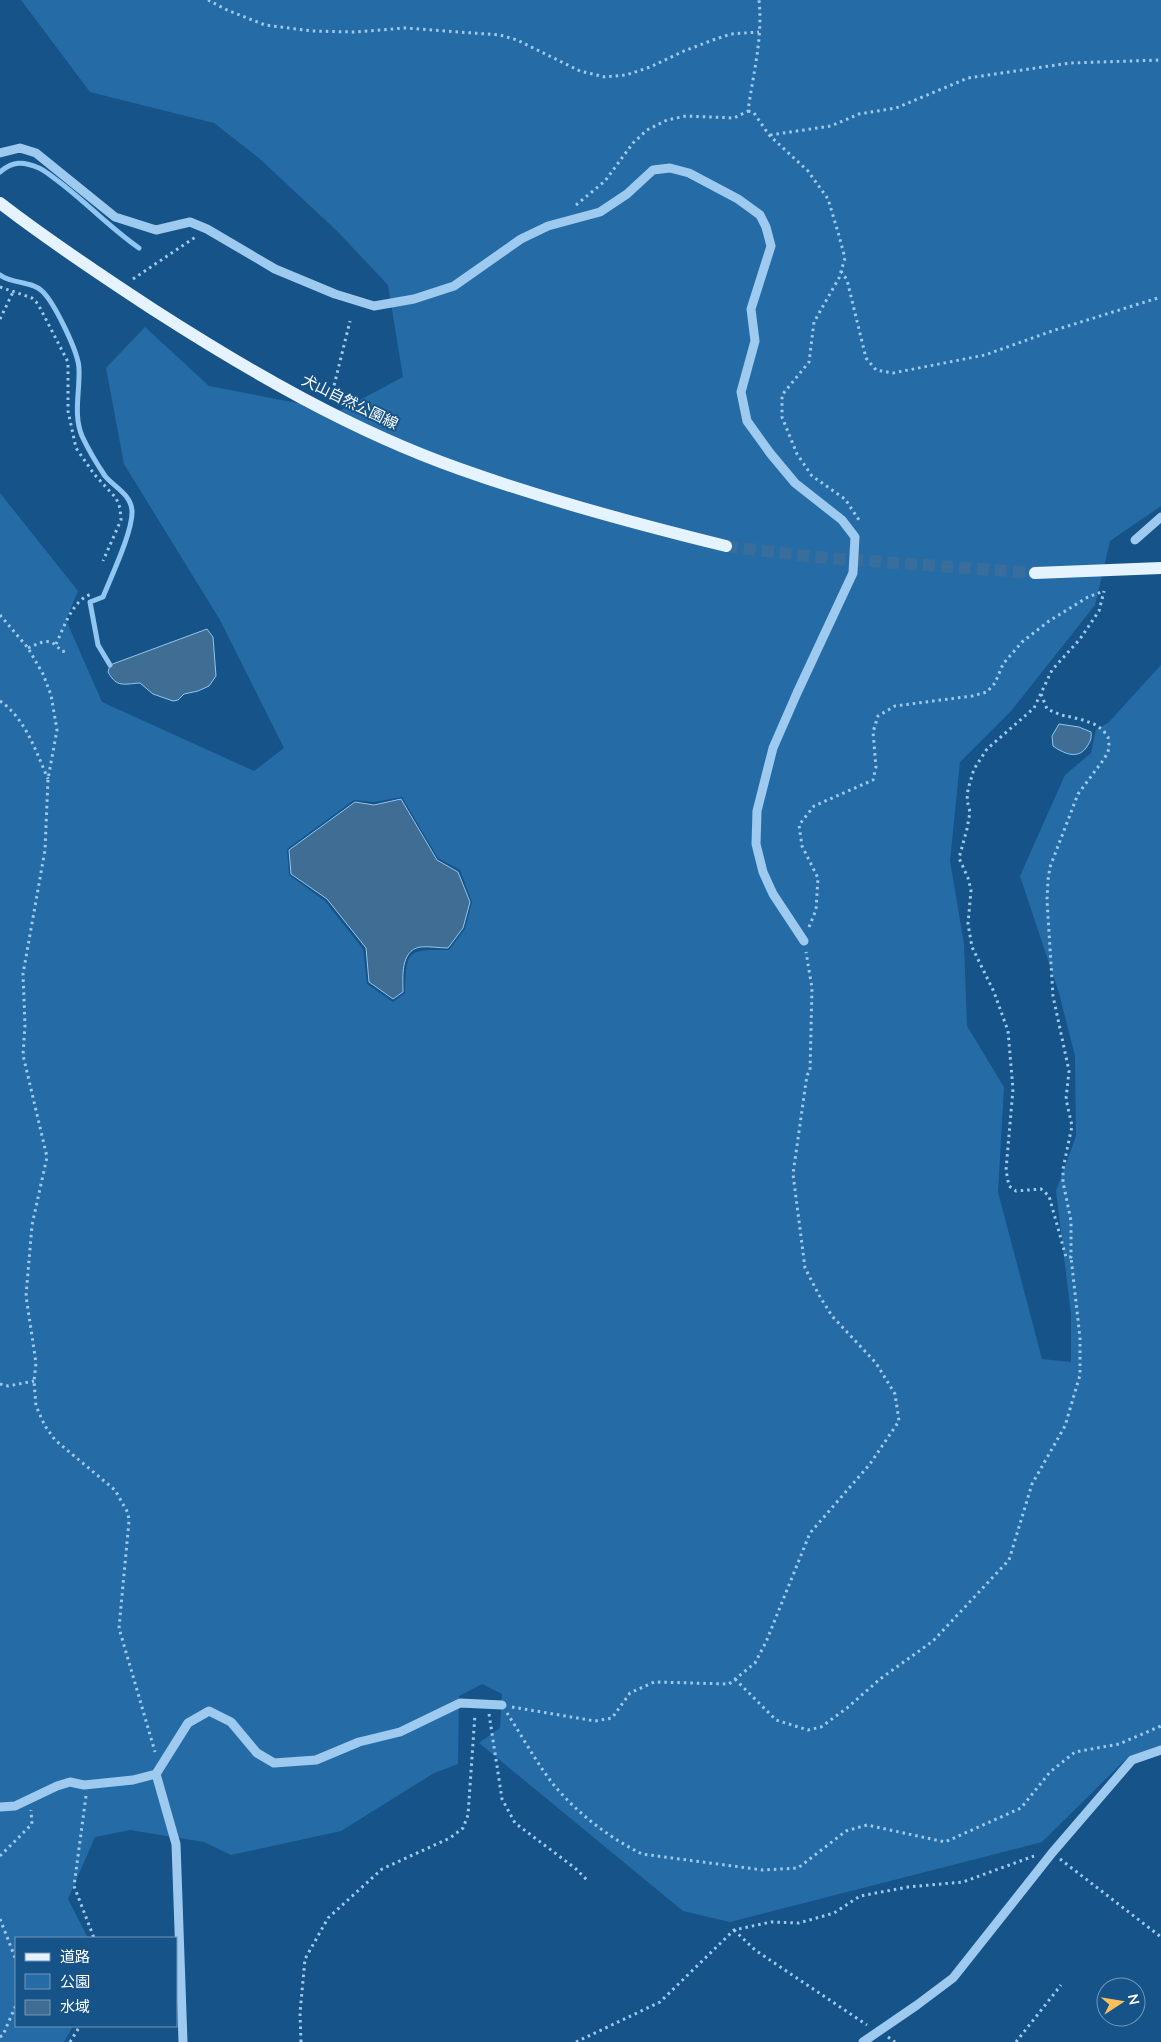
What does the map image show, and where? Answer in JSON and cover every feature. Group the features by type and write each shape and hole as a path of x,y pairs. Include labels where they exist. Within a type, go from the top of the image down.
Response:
{"main road":[{"name":"犬山自然公園線","path":"0,203 20,219 225,356 385,438 459,469 616,519 726,546"},
{"path":"1035,573 1161,568"}],"street":[{"path":"0,153 20,148 36,153 115,217 156,230 190,222 207,229 275,269 335,294 374,306 414,299 454,286 522,239 548,226 600,212 627,194 653,170 670,168 689,173 738,199 760,216 766,227 771,246 751,309 755,341 741,392 747,421 795,483 842,520 855,537 852,573 773,748 757,811 756,844 763,872 773,894 804,941"},
{"path":"1135,540 1161,517"},
{"path":"0,1807 15,1806 57,1786 70,1782 84,1785 134,1780 156,1774 188,1724 209,1711 231,1722 257,1753 274,1763 316,1760 359,1742 400,1732 460,1702 502,1706"},
{"path":"862,2042 936,1992 952,1978 1052,1853 1132,1760 1161,1750"},
{"path":"156,1774 176,1844 183,2042"}],"path":[{"path":"208,0 227,10 265,25 312,31 354,32 405,28 500,35 517,40 580,70 605,77 626,75 650,67 684,50 732,34 759,32"},
{"path":"748,111 758,58 759,0"},
{"path":"770,135 831,126 859,114 896,108 968,78 1070,63 1161,60"},
{"path":"748,111 754,114 770,135 808,171 828,198 844,258 839,278 814,322 809,362 782,395 782,416 797,454 812,476 845,499 856,514 862,526 855,537"},
{"path":"569,208 582,201 605,181 632,143 647,130 667,120 686,116 734,118 748,111"},
{"path":"133,279 207,229"},
{"path":"841,270 847,280 866,358 876,370 893,373 985,355 1052,331 1161,297"},
{"path":"0,287 32,298 38,304 68,362 68,411 76,448 94,474 116,498 120,508 121,520 103,561"},
{"path":"0,319 13,292"},
{"path":"328,410 350,321"},
{"path":"502,1706 595,1721 612,1718 630,1693 654,1682 729,1684 755,1663 766,1642 810,1533 870,1464 899,1421 895,1394 876,1363 832,1316 819,1296 806,1268 793,1174 807,1074 810,1072 812,988 804,941 816,910 818,878 802,846 798,824 814,806 873,780 876,767 873,732 878,716 895,706 972,696 987,692 995,683 1008,658 1022,642 1049,621 1104,590 1099,611 1080,639 1052,670 1034,708 987,749 974,769 968,788 967,800 970,812 959,858 971,890 968,924 972,947 994,992 1008,1031 1013,1090 1006,1170 1008,1186 1016,1191 1041,1189 1049,1196 1066,1257 1071,1257"},
{"path":"56,644 74,608 84,596 92,594"},
{"path":"0,616 28,648 43,674 51,696 57,730 48,780 45,850 23,974 25,1025 23,1054 47,1157 32,1225 26,1296 36,1363 34,1381 36,1406 44,1426 55,1440 115,1490 128,1513 129,1520 119,1628 156,1756 156,1774"},
{"path":"28,648 45,641 56,644 61,651 68,652"},
{"path":"735,1679 776,1720 808,1730 821,1727 847,1708 880,1679 933,1641 1009,1560 1032,1484 1065,1426 1080,1375 1080,1338 1071,1257 1071,1221 1063,1182 1063,1169 1072,1126 1066,1099 1069,1072 1053,996 1046,900 1050,867 1078,794 1108,752 1109,745 1108,737 1103,730 1094,724 1080,718 1061,716 1047,709 1041,694"},
{"path":"0,700 8,706 26,730 48,780"},
{"path":"0,1384 8,1386 34,1381"},
{"path":"301,2042 300,2013 305,1959 328,1918 382,1869 450,1838 463,1828 468,1815 476,1704"},
{"path":"488,1704 502,1798 514,1822 575,1868 588,1881"},
{"path":"502,1706 553,1784 594,1825 629,1848 642,1854 763,1870 798,1868 846,1831 867,1825 945,1842 1021,1808 1050,1772 1076,1752 1119,1744 1161,1726"},
{"path":"84,1785 86,1800 74,1886 94,1937"},
{"path":"0,1856 32,1824 30,1798"},
{"path":"576,2042 660,2002 734,1930 771,1922 799,1923 834,1913 860,1896 908,1887 963,1882 1033,1856 1052,1853 1161,1937"},
{"path":"0,1920 15,1958"},
{"path":"734,1930 755,1950 878,2032"},
{"path":"1016,2042 1061,1985"},
{"path":"0,2037 3,2035 15,2007"},
{"path":"70,2042 79,2027"}],"green space":[{"path":"21,0 1161,0 1161,506 1110,541 1095,605 1011,711 960,762 950,861 964,944 967,1026 1004,1087 998,1192 1042,1359 1071,1362 1071,1314 1056,1191 1076,1136 1075,1056 1059,993 1020,876 1065,775 1091,753 1096,730 1109,722 1161,665 1161,1746 1128,1757 1042,1842 730,1922 683,1911 479,1743 500,1728 502,1694 482,1684 459,1696 458,1764 434,1773 341,1831 231,1855 204,1842 130,1830 95,1837 68,1899 87,1937 15,1937 15,2027 72,2027 64,2042 0,2042 0,493 78,591 66,620 102,702 254,771 284,748 220,620 124,464 106,368 145,327 209,386 339,411 403,377 388,285 337,231 260,159 214,123 90,92","holes":["402,797 438,858 460,870 472,902 465,929 449,950 424,951 412,955 408,960 405,993 393,1002 367,984 363,949 325,901 289,875 287,849 354,800 374,802"]}],"water":[{"path":"207,629 213,637 216,676 209,686 184,694 178,700 173,701 153,694 140,683 118,683 114,681 108,672 110,665"},
{"path":"1059,724 1079,727 1091,732 1090,742 1082,752 1070,754 1053,746 1052,736"},
{"path":"401,799 437,860 458,872 470,902 463,928 448,948 420,947 414,949 409,954 404,965 403,992 393,999 369,982 366,948 327,899 291,874 289,850 355,802 374,805"}],"waterway":[{"path":"0,172 18,163 42,169 139,248"},
{"path":"0,275 38,288 47,297 59,316 78,362 77,411 82,436 105,476 125,495 131,505 129,530 103,597 90,602 98,645 110,665"}],"tunnel":[{"path":"726,546 815,557 1035,573"}]}
